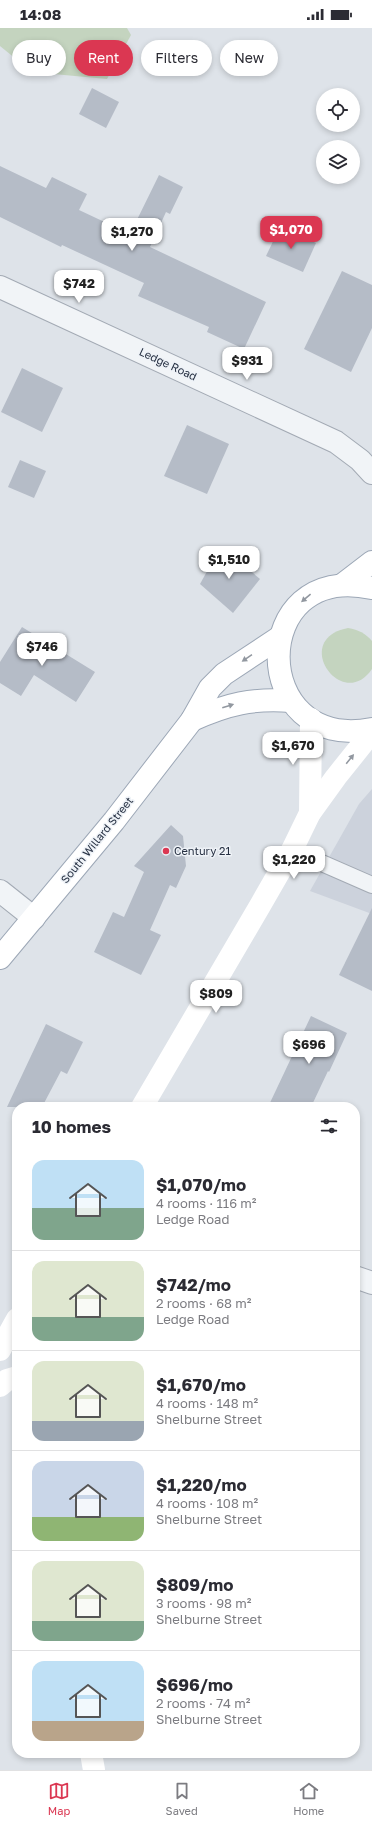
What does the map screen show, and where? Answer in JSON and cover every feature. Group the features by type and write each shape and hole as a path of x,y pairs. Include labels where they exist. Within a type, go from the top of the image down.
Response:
{"main road":[{"path":"342,585 372,562"},
{"path":"372,588 356,584 342,585 328,587 310,595 297,607 286,623 280,637 277,653 278,667 282,684 291,701 310,719 325,727 340,731 356,732 372,730"},
{"name":"South Willard Street","path":"0,958 114,821 192,720 210,688 224,674 280,637"},
{"name":"South Willard Street","path":"192,720 215,710 238,703 269,699 291,701"},
{"path":"310,719 310,813"},
{"path":"145,1102 292,850 310,813 372,730"},
{"path":"0,1350 12,1328"},
{"path":"0,1386 7,1380 12,1378"},
{"path":"92,1758 94,1770"}],"street":[{"name":"Ledge Road","path":"0,287 336,442 360,460 372,473"},
{"name":"Ledge Road","path":"336,442 372,449"},
{"path":"0,891 34,918"},
{"path":"360,1279 372,1283"}],"lane":[{"path":"292,850 372,884"}],"shaded area":[{"path":"372,789 372,914 310,891 359,804"}],"green space":[{"path":"0,28 127,28 131,35 128,40 74,40 74,76 66,75 66,40 12,40 12,56 0,46"},
{"path":"75,76 109,76 107,79"},
{"path":"348,628 362,632 372,641 372,669 360,680 347,683 336,678 327,669 322,657 323,645 331,635"}],"building":[{"path":"92,88 119,102 106,128 79,114"},
{"path":"0,166 46,188 52,177 87,194 79,210 130,234 159,175 183,187 170,214 166,212 150,247 266,302 244,349 207,332 209,327 138,296 144,283 62,245 61,247 0,217"},
{"path":"280,227 316,243 303,272 266,256"},
{"path":"342,271 372,285 372,328 351,372 304,349"},
{"path":"22,368 63,388 42,432 1,412"},
{"path":"187,425 229,444 207,494 164,476"},
{"path":"20,460 46,471 34,498 8,487"},
{"path":"221,546 260,579 233,613 200,584"},
{"path":"22,627 95,672 76,702 34,675 21,696 0,683 0,662"},
{"path":"171,825 183,836 186,866 176,888 170,885 150,930 161,935 141,975 94,952 113,912 124,917 144,872 134,866"},
{"path":"372,908 372,991 339,975"},
{"path":"311,1016 347,1033 313,1102 270,1102"},
{"path":"46,1024 83,1042 67,1074 61,1071 45,1102 12,1102 12,1107 7,1107"}],"place":[{"name":"Century 21","path":"166,851"}]}
